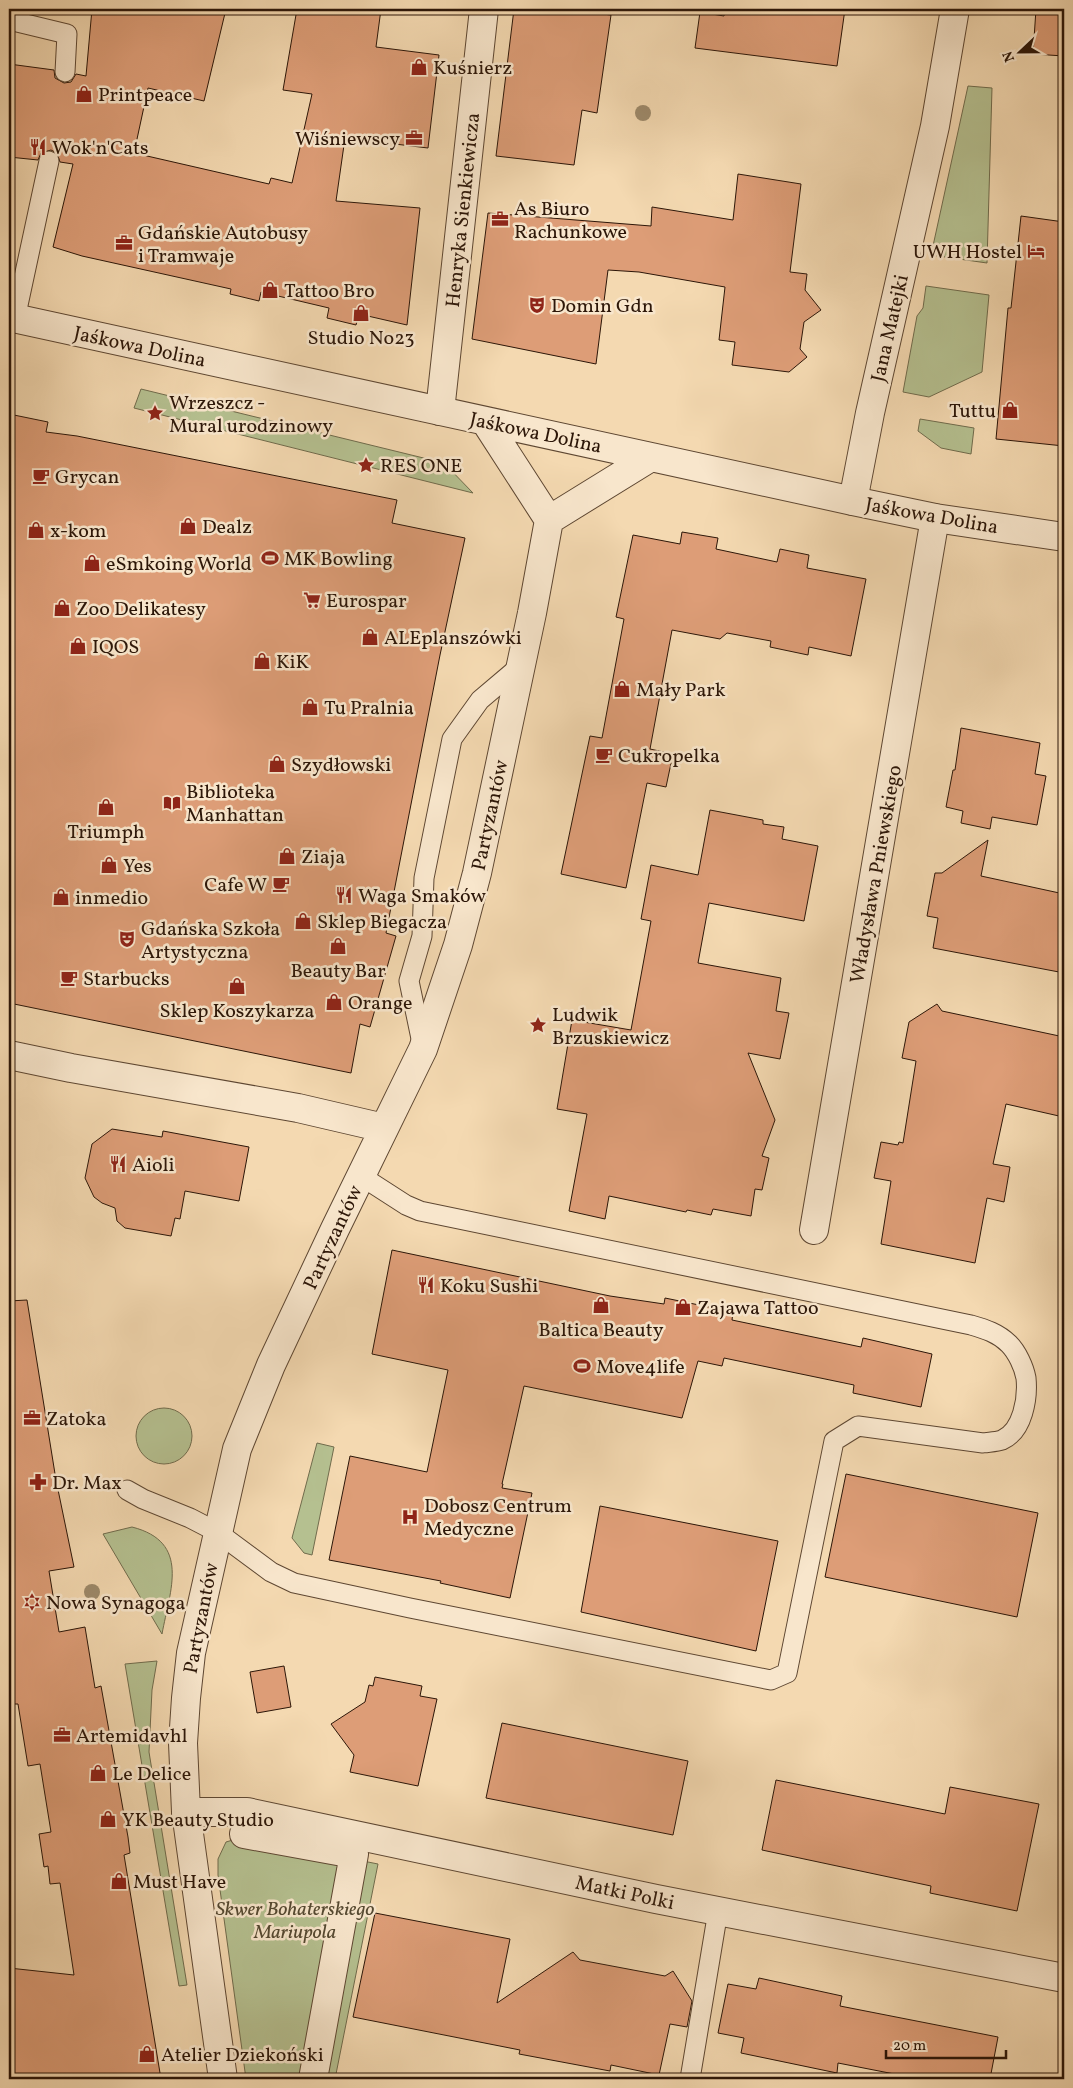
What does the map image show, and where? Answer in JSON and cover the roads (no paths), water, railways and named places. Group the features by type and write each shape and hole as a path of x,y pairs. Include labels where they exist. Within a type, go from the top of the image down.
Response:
{"street":[{"name":"Henryka Sienkiewicza","path":"440,411 484,9"},
{"name":"Jana Matejki","path":"853,501 870,413 935,126 955,9"},
{"name":"Jaśkowa Dolina","path":"12,318 853,501 935,518 1064,537"},
{"path":"485,421 549,520 651,457"},
{"name":"Władysława Pniewskiego","path":"814,1230 935,518"},
{"name":"Partyzantów","path":"223,2079 186,1812 183,1743 191,1653 237,1449 272,1365 423,1049 458,944 477,873 519,667 534,604 549,520"},
{"path":"9,1055 71,1068 298,1108 384,1128"},
{"name":"Matki Polki","path":"186,1812 247,1812 718,1911 1064,1978"},
{"path":"244,1834 354,1854 313,2079"}],"lane":[{"path":"9,20 67,34 65,72"},
{"path":"12,318 49,161"},
{"path":"423,1049 409,981 422,936 424,878 452,739 480,700 519,667"},
{"path":"127,1490 217,1532 271,1572 294,1583 771,1680 788,1673 834,1441 858,1426 983,1443 1003,1440 1015,1429 1022,1416 1026,1396 1026,1377 1019,1358 1009,1344 992,1331 905,1311 420,1211 406,1205 361,1176"},
{"path":"690,2079 718,1911"}],"place":[{"name":"Kuśnierz","path":"419,67"},
{"name":"Printpeace","path":"84,94"},
{"name":"Wiśniewscy","path":"414,138"},
{"name":"Wok'n'Cats","path":"38,147"},
{"name":"As Biuro Rachunkowe","path":"500,219"},
{"name":"Gdańskie Autobusy i Tramwaje","path":"124,243"},
{"name":"UWH Hostel","path":"1036,251"},
{"name":"Tattoo Bro","path":"270,290"},
{"name":"Domin Gdn","path":"537,305"},
{"name":"Studio No23","path":"361,313"},
{"name":"Tuttu","path":"1010,410"},
{"name":"Wrzeszcz - Mural urodzinowy","path":"155,413"},
{"name":"RES ONE","path":"366,465"},
{"name":"Grycan","path":"41,476"},
{"name":"Dealz","path":"188,526"},
{"name":"x-kom","path":"36,530"},
{"name":"MK Bowling","path":"270,558"},
{"name":"eSmkoing World","path":"92,563"},
{"name":"Eurospar","path":"312,600"},
{"name":"Zoo Delikatesy","path":"62,608"},
{"name":"ALEplanszówki","path":"370,637"},
{"name":"IQOS","path":"78,646"},
{"name":"KiK","path":"262,661"},
{"name":"Mały Park","path":"622,689"},
{"name":"Tu Pralnia","path":"310,707"},
{"name":"Cukropelka","path":"604,755"},
{"name":"Szydłowski","path":"277,764"},
{"name":"Biblioteka Manhattan","path":"172,803"},
{"name":"Triumph","path":"106,807"},
{"name":"Ziaja","path":"287,856"},
{"name":"Yes","path":"109,865"},
{"name":"Cafe W","path":"281,884"},
{"name":"Waga Smaków","path":"344,895"},
{"name":"inmedio","path":"61,897"},
{"name":"Sklep Biegacza","path":"303,921"},
{"name":"Gdańska Szkoła Artystyczna","path":"127,939"},
{"name":"Beauty Bar","path":"338,946"},
{"name":"Starbucks","path":"69,978"},
{"name":"Sklep Koszykarza","path":"237,986"},
{"name":"Orange","path":"334,1002"},
{"name":"Ludwik Brzuskiewicz","path":"538,1025"},
{"name":"Aioli","path":"118,1164"},
{"name":"Koku Sushi","path":"426,1285"},
{"name":"Baltica Beauty","path":"601,1305"},
{"name":"Zajawa Tattoo","path":"683,1307"},
{"name":"Move4life","path":"582,1366"},
{"name":"Zatoka","path":"32,1418"},
{"name":"Dr. Max","path":"38,1482"},
{"name":"Dobosz Centrum Medyczne","path":"410,1517"},
{"name":"Nowa Synagoga","path":"32,1602"},
{"name":"Artemidavhl","path":"62,1735"},
{"name":"Le Delice","path":"98,1773"},
{"name":"YK Beauty Studio","path":"108,1819"},
{"name":"Must Have","path":"119,1881"},
{"name":"Atelier Dziekoński","path":"147,2054"}],"park label":[{"name":"Skwer Bohaterskiego Mariupola","path":"295,1920"}]}
